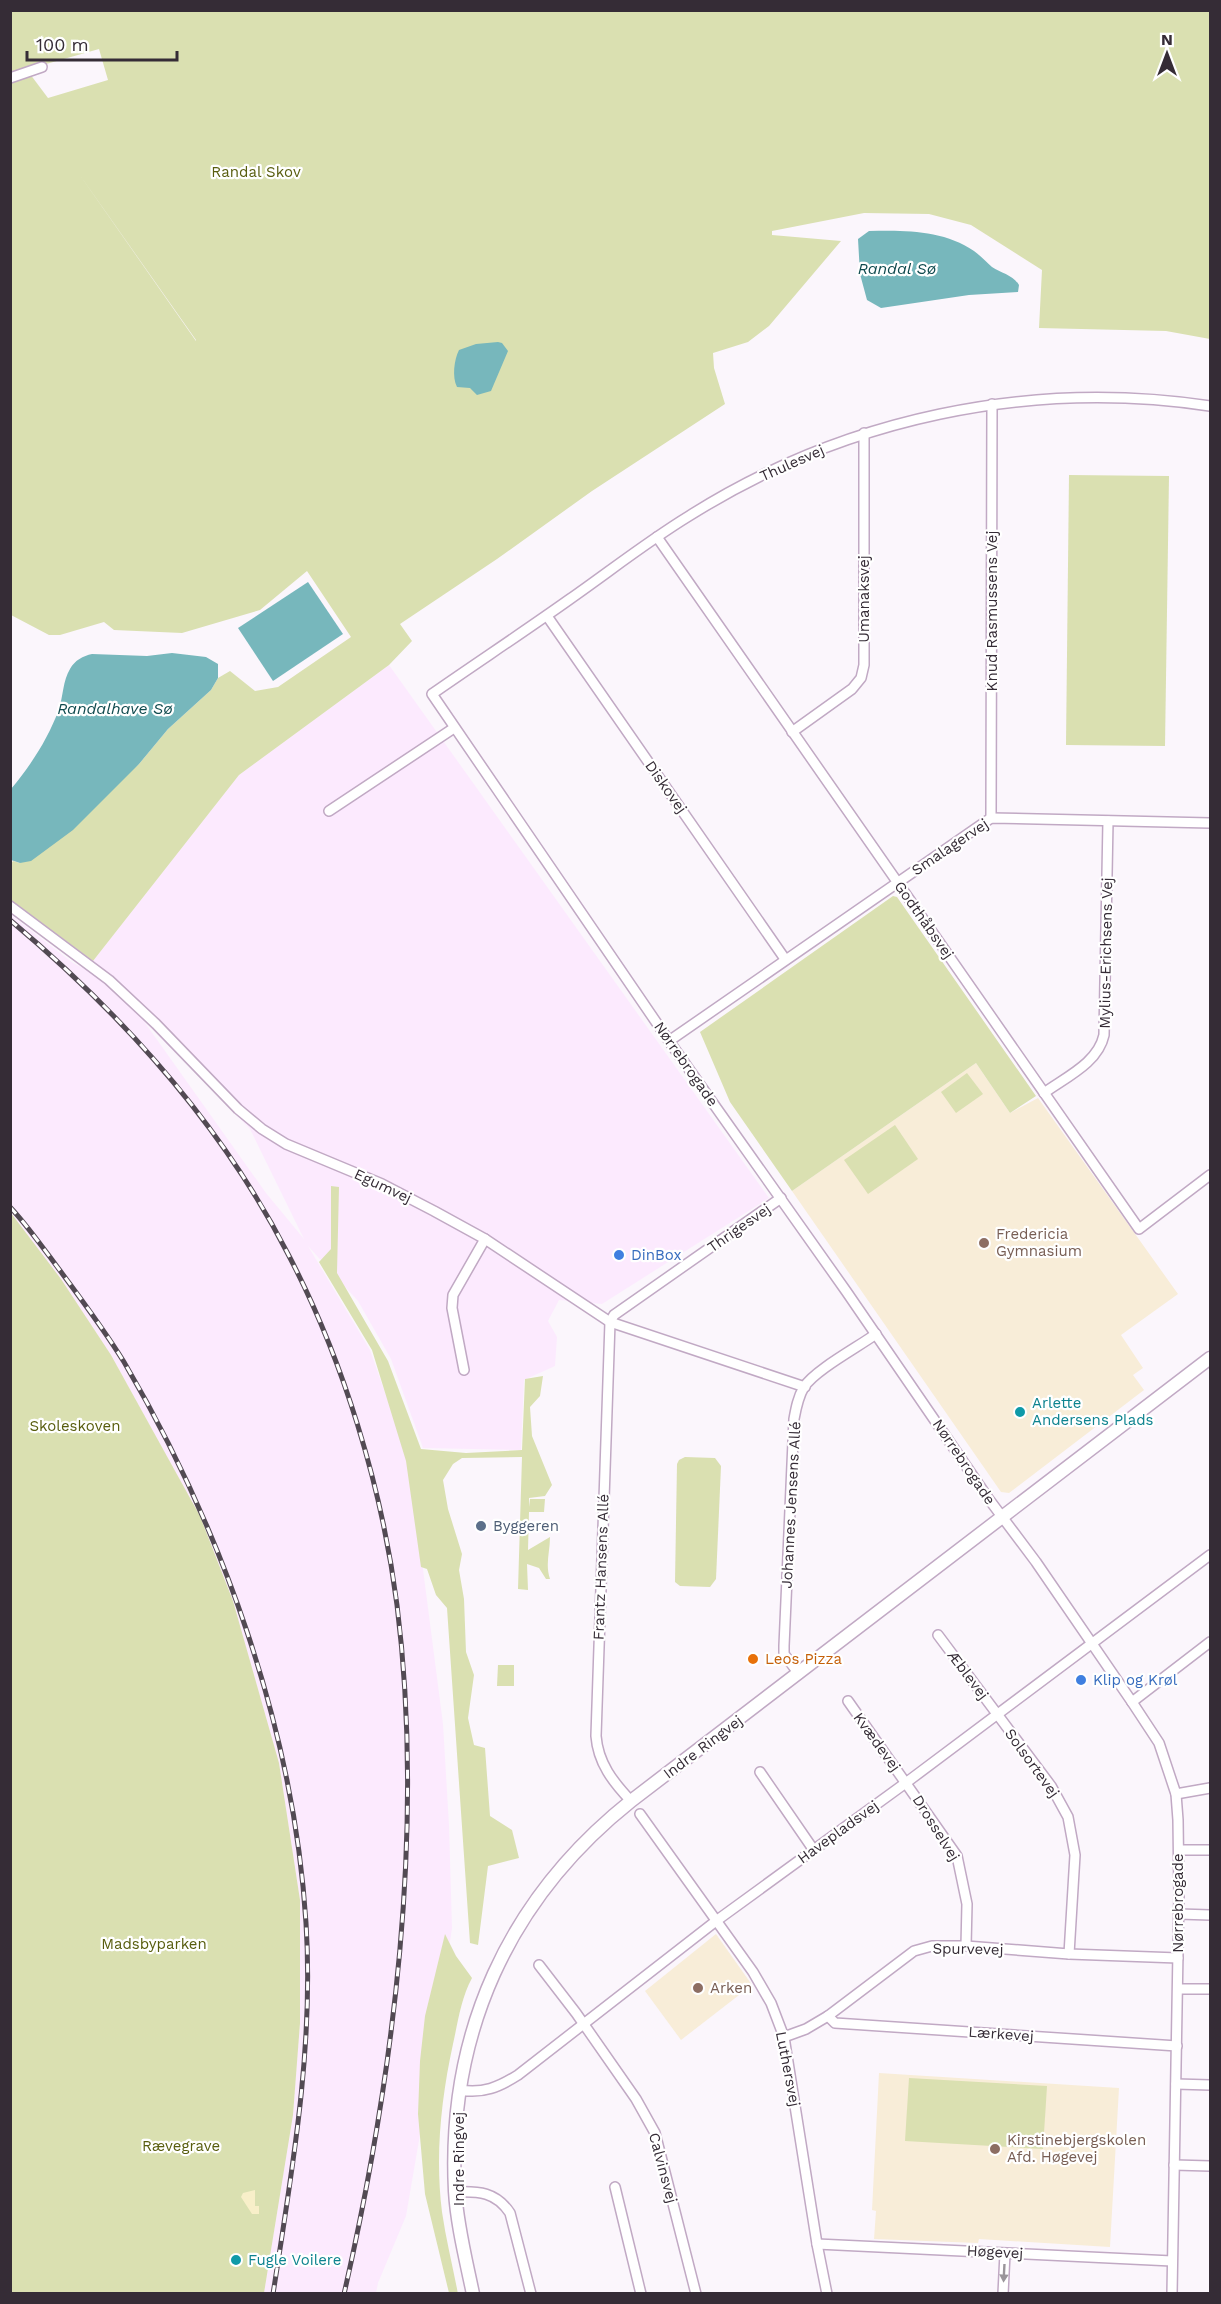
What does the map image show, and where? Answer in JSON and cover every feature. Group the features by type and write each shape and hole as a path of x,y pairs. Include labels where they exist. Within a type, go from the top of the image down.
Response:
{"street":[{"path":"10,78 42,67"},
{"name":"Thulesvej","path":"432,694 689,516 771,471 864,433 928,415 992,404 1042,399 1170,400 1210,406"},
{"name":"Knud Rasmussens Vej","path":"991,818 992,404"},
{"name":"Umanaksvej","path":"792,732 852,689 861,678 864,664 864,433"},
{"name":"Godthåbsvej","path":"657,537 1139,1229 1210,1175"},
{"name":"Diskovej","path":"547,616 785,959"},
{"name":"Nørrebrogade","path":"432,694 669,1041 782,1198 1159,1743 1176,1794 1179,1850 1172,2294"},
{"path":"329,811 454,728"},
{"name":"Smalagervej","path":"669,1041 991,818 1210,823"},
{"name":"Mylius-Erichsens Vej","path":"1044,1093 1094,1058 1102,1046 1108,821"},
{"name":"Egumvej","path":"10,906 109,980 156,1024 238,1109 262,1129 286,1144 382,1184 485,1239 610,1322 805,1387"},
{"name":"Thrigesvej","path":"610,1322 614,1314 782,1198"},
{"path":"464,1370 452,1308 453,1295 485,1239"},
{"name":"Frantz Hansens Allé","path":"610,1322 596,1736 601,1762 615,1784 631,1802"},
{"name":"Johannes Jensens Allé","path":"799,1674 784,1654 794,1419 797,1404 805,1387 814,1377 876,1334"},
{"name":"Indre Ringvej","path":"474,2294 455,2192 455,2134 460,2090 476,2021 492,1978 512,1936 554,1875 581,1845 631,1802 1210,1358"},
{"name":"Havepladsvej","path":"460,2090 488,2091 504,2084 716,1921 998,1715 1210,1555"},
{"name":"Æblevej","path":"938,1635 998,1715"},
{"path":"1132,1702 1210,1642"},
{"name":"Kvædevej","path":"848,1701 907,1782"},
{"name":"Solsortevej","path":"998,1715 1051,1786 1068,1817 1076,1855 1070,1954"},
{"path":"760,1772 813,1849"},
{"name":"Drosselvej","path":"907,1782 957,1856 967,1904 966,1946"},
{"path":"1176,1794 1210,1788"},
{"name":"Luthersvej","path":"640,1814 753,1972 771,2003 784,2037 827,2294"},
{"path":"1179,1850 1210,1851"},
{"path":"1179,1914 1210,1915"},
{"name":"Spurvevej","path":"784,2037 806,2029 828,2016 914,1951 932,1946 1178,1958"},
{"name":"Calvinsvej","path":"538,1965 636,2099 655,2133 696,2294"},
{"path":"1178,1989 1210,1989"},
{"name":"Lærkevej","path":"828,2016 835,2023 1177,2046"},
{"path":"1176,2084 1210,2085"},
{"path":"1174,2166 1210,2166"},
{"path":"615,2187 641,2294"},
{"path":"455,2192 483,2192 492,2195 505,2206 510,2213 531,2294"},
{"name":"Høgevej","path":"817,2244 1172,2261"},
{"path":"1003,2294 1005,2253"}],"shaded area":[{"path":"389,665 769,1198 602,1304 559,1300 548,1321 557,1337 555,1366 524,1380 521,1450 423,1448 391,1359 358,1301 308,1246 370,1350 409,1461 443,1724 452,1928 435,2047 406,2216 376,2293 264,2293 293,2115 300,2023 300,1900 279,1763 233,1601 200,1516 111,1355 61,1279 11,1213 11,915 73,963 91,972 93,961 239,775","holes":["143,1020 250,1129 304,1239 266,1193"]},
{"name":"Fredericia Gymnasium","path":"976,1063 1010,1113 1038,1098 1178,1294 1121,1335 1143,1368 1133,1375 1144,1390 1009,1493 1001,1492 792,1191"},
{"name":"Arken","path":"716,1934 752,1985 681,2040 645,1991"},
{"name":"Kirstinebjergskolen Afd. Høgevej","path":"879,2073 1119,2088 1110,2247 979,2239 978,2243 874,2239 876,2211 872,2210"}],"green space":[{"name":"Randal Skov","path":"11,11 1210,11 1210,339 1166,331 1039,328 1042,270 971,225 929,214 864,213 772,231 772,235 841,241 769,326 748,342 713,353 714,368 725,404 592,491 497,559 400,624 412,641 389,665 239,775 93,961 11,900 11,864 13,861 20,863 139,764 168,729 211,690 218,678 230,671 255,691 278,687 351,637 307,571 260,610 182,633 114,630 104,622 60,635 49,635 11,615 11,82 30,74 48,98 108,80 99,49 11,74","holes":["77,171 196,340 196,341"]},
{"path":"1069,475 1169,476 1165,746 1066,745"},
{"path":"893,896 897,897 1036,1096 1010,1113 976,1063 792,1191 730,1102 700,1032"},
{"path":"967,1073 983,1094 956,1113 941,1092"},
{"path":"895,1125 918,1159 868,1194 844,1160"},
{"path":"331,1186 339,1187 337,1273 388,1361 421,1449 466,1453 522,1450 525,1379 543,1376 540,1396 530,1407 532,1436 552,1485 545,1496 529,1498 529,1507 530,1499 545,1499 544,1512 529,1512 528,1550 550,1537 548,1563 550,1579 546,1579 539,1568 527,1564 528,1590 518,1589 522,1457 462,1458 453,1464 443,1480 448,1509 462,1554 459,1570 464,1599 466,1652 474,1675 468,1718 474,1745 485,1748 490,1816 512,1830 519,1858 488,1866 478,1945 470,1943 447,1608 436,1595 427,1569 421,1567 406,1461 372,1350 319,1262 331,1249"},
{"name":"Madsbyparken","path":"11,1213 61,1279 111,1355 200,1516 233,1601 279,1763 300,1900 300,2023 293,2115 264,2293 11,2293"},
{"path":"685,1457 715,1458 721,1466 716,1579 710,1587 680,1586 675,1582 677,1464"},
{"path":"498,1665 514,1665 514,1686 497,1686"},
{"path":"445,1934 456,1956 472,1978 462,2002 449,2065 442,2107 439,2149 442,2212 458,2294 449,2293 425,2194 418,2114 425,2016"},
{"path":"909,2078 1047,2086 1043,2149 905,2141"}],"sand":[{"path":"255,2190 255,2206 259,2206 259,2214 252,2214 241,2197 243,2193"}],"water":[{"name":"Randal Sø","path":"869,231 910,231 950,239 974,251 992,267 1014,279 1019,285 1018,292 969,295 881,308 867,300 860,274 858,239"},
{"path":"502,343 508,351 491,391 477,395 470,388 457,387 454,368 459,350 476,344"},
{"path":"308,582 343,634 273,681 238,628"},
{"name":"Randalhave Sø","path":"172,653 206,657 218,664 218,678 211,690 168,729 139,764 73,830 31,861 20,863 11,860 11,789 32,761 50,731 59,709 66,678 72,666 79,659 92,654 147,656"}],"railway":[{"path":"10,920 91,993 166,1073 232,1160 261,1206 308,1294 343,1380 358,1425 381,1515 397,1605 405,1690 408,1776 406,1864 400,1951 390,2039 362,2211 344,2294"},
{"path":"10,1207 26,1225 107,1335 159,1426 192,1493 221,1562 247,1632 269,1704 286,1777 299,1850 308,1969 300,2109 273,2294"}],"place":[{"name":"Fredericia Gymnasium","path":"984,1243"},
{"name":"DinBox","path":"619,1255"},
{"name":"Arlette Andersens Plads","path":"1020,1412"},
{"name":"Byggeren","path":"481,1526"},
{"name":"Leos Pizza","path":"753,1659"},
{"name":"Klip og Krøl","path":"1081,1680"},
{"name":"Arken","path":"698,1988"},
{"name":"Kirstinebjergskolen Afd. Høgevej","path":"995,2149"},
{"name":"Fugle Voilere","path":"236,2260"}],"park label":[{"name":"Skoleskoven","path":"75,1426"},
{"name":"Rævegrave","path":"181,2146"}]}
